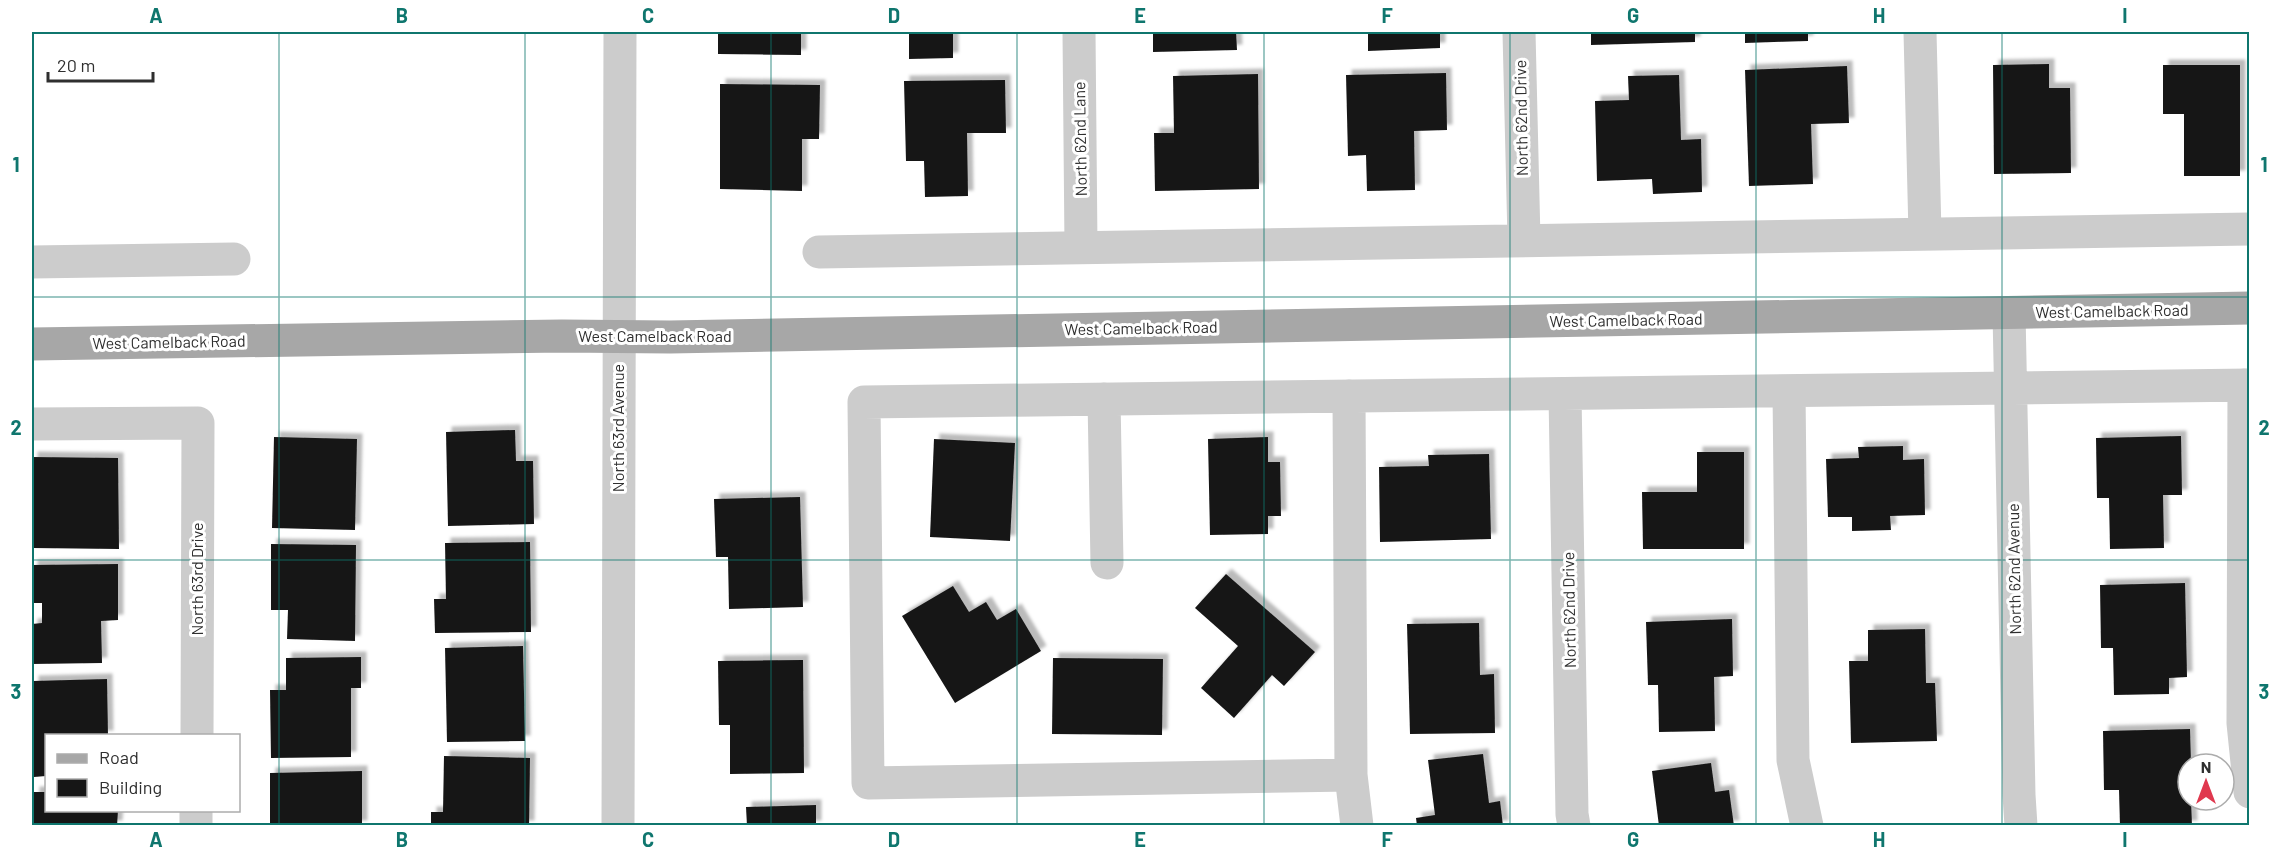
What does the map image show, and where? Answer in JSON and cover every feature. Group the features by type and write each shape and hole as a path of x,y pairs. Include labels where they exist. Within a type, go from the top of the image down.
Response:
{"main road":[{"name":"West Camelback Road","path":"32,344 618,337 2250,308"}],"street":[{"name":"North 63rd Avenue","path":"618,825 620,32"},
{"name":"North 62nd Lane","path":"1079,32 1081,247"},
{"name":"North 62nd Drive","path":"1519,32 1524,240"},
{"path":"1920,32 1925,234"},
{"path":"819,252 2250,229"},
{"path":"32,262 234,260"},
{"name":"North 62nd Avenue","path":"2010,313 2021,825"},
{"path":"1351,775 868,783 864,402 2247,385 2243,723 2250,792"},
{"path":"1789,391 1793,760 1807,825"},
{"name":"North 62nd Drive","path":"1565,394 1574,825"},
{"path":"1349,396 1351,775 1357,825"},
{"path":"1104,399 1107,563"},
{"name":"North 63rd Drive","path":"32,424 198,423 196,734"}],"building":[{"path":"718,32 801,32 801,55 718,54"},
{"path":"909,32 953,32 953,58 909,59"},
{"path":"1153,32 1236,32 1237,50 1153,52"},
{"path":"1368,32 1440,32 1440,48 1368,51"},
{"path":"1591,32 1695,32 1695,42 1591,45"},
{"path":"1745,32 1808,32 1808,41 1745,43"},
{"path":"2049,64 2049,88 2070,88 2071,173 1994,174 1993,65"},
{"path":"2163,65 2240,65 2240,176 2184,176 2184,114 2163,114"},
{"path":"1847,66 1849,123 1811,124 1813,184 1749,186 1745,70"},
{"path":"1446,73 1447,130 1414,131 1415,190 1367,191 1366,155 1348,156 1346,75"},
{"path":"1258,74 1259,189 1155,191 1154,133 1174,133 1173,76"},
{"path":"1679,75 1681,140 1701,139 1702,192 1653,194 1652,179 1597,181 1595,101 1629,100 1628,76"},
{"path":"1005,80 1006,133 967,133 968,196 925,197 924,161 906,161 904,81"},
{"path":"720,84 820,85 819,139 802,139 802,191 720,189"},
{"path":"515,430 516,461 533,461 534,524 448,526 446,432"},
{"path":"2181,436 2182,495 2163,495 2164,548 2110,549 2109,498 2097,498 2096,438"},
{"path":"274,437 357,439 355,530 272,528"},
{"path":"1268,437 1268,462 1280,462 1281,516 1268,516 1268,534 1210,535 1208,439"},
{"path":"934,439 1015,443 1010,541 930,537"},
{"path":"1903,446 1903,460 1924,459 1925,515 1890,516 1891,530 1852,531 1852,517 1828,517 1826,459 1859,458 1858,447"},
{"path":"1697,452 1744,452 1744,549 1643,549 1642,492 1697,492"},
{"path":"1489,454 1491,539 1380,542 1379,467 1429,466 1428,455"},
{"path":"32,457 118,458 119,549 33,548"},
{"path":"800,497 803,607 729,609 728,557 716,557 714,499"},
{"path":"530,542 531,632 435,633 434,599 446,599 445,543"},
{"path":"271,544 356,545 355,641 287,639 288,610 271,610"},
{"path":"118,564 118,620 101,621 102,663 32,664 32,624 42,623 42,603 32,603 32,565"},
{"path":"1226,574 1315,652 1284,686 1272,675 1234,718 1201,688 1238,646 1195,608"},
{"path":"2185,583 2187,677 2169,678 2169,694 2114,695 2113,648 2101,648 2100,585"},
{"path":"953,586 969,612 986,602 997,620 1016,609 1041,651 955,703 902,616"},
{"path":"1732,619 1733,676 1714,677 1715,731 1659,732 1658,685 1648,685 1646,622"},
{"path":"1479,623 1480,675 1494,674 1495,733 1410,734 1407,624"},
{"path":"1925,629 1926,683 1935,683 1937,741 1851,743 1849,661 1868,661 1868,630"},
{"path":"523,646 525,741 447,742 445,648"},
{"path":"361,657 361,688 351,688 351,757 271,758 270,690 286,690 286,658"},
{"path":"1053,658 1163,659 1162,735 1052,734"},
{"path":"803,660 804,773 730,774 730,725 719,725 718,661"},
{"path":"107,679 108,734 45,734 45,776 34,777 33,681"},
{"path":"2190,729 2191,752 2176,752 2176,812 2191,812 2192,826 2120,826 2119,790 2104,790 2103,731"},
{"path":"1483,754 1489,803 1500,801 1503,826 1417,826 1416,818 1435,815 1428,760"},
{"path":"444,756 530,758 529,826 431,826 431,812 443,812"},
{"path":"1711,763 1715,792 1729,790 1734,826 1659,826 1652,771"},
{"path":"362,771 362,826 270,826 270,773"},
{"path":"34,792 45,792 45,812 118,812 117,826 33,826"},
{"path":"816,805 816,826 747,826 746,807"}]}
